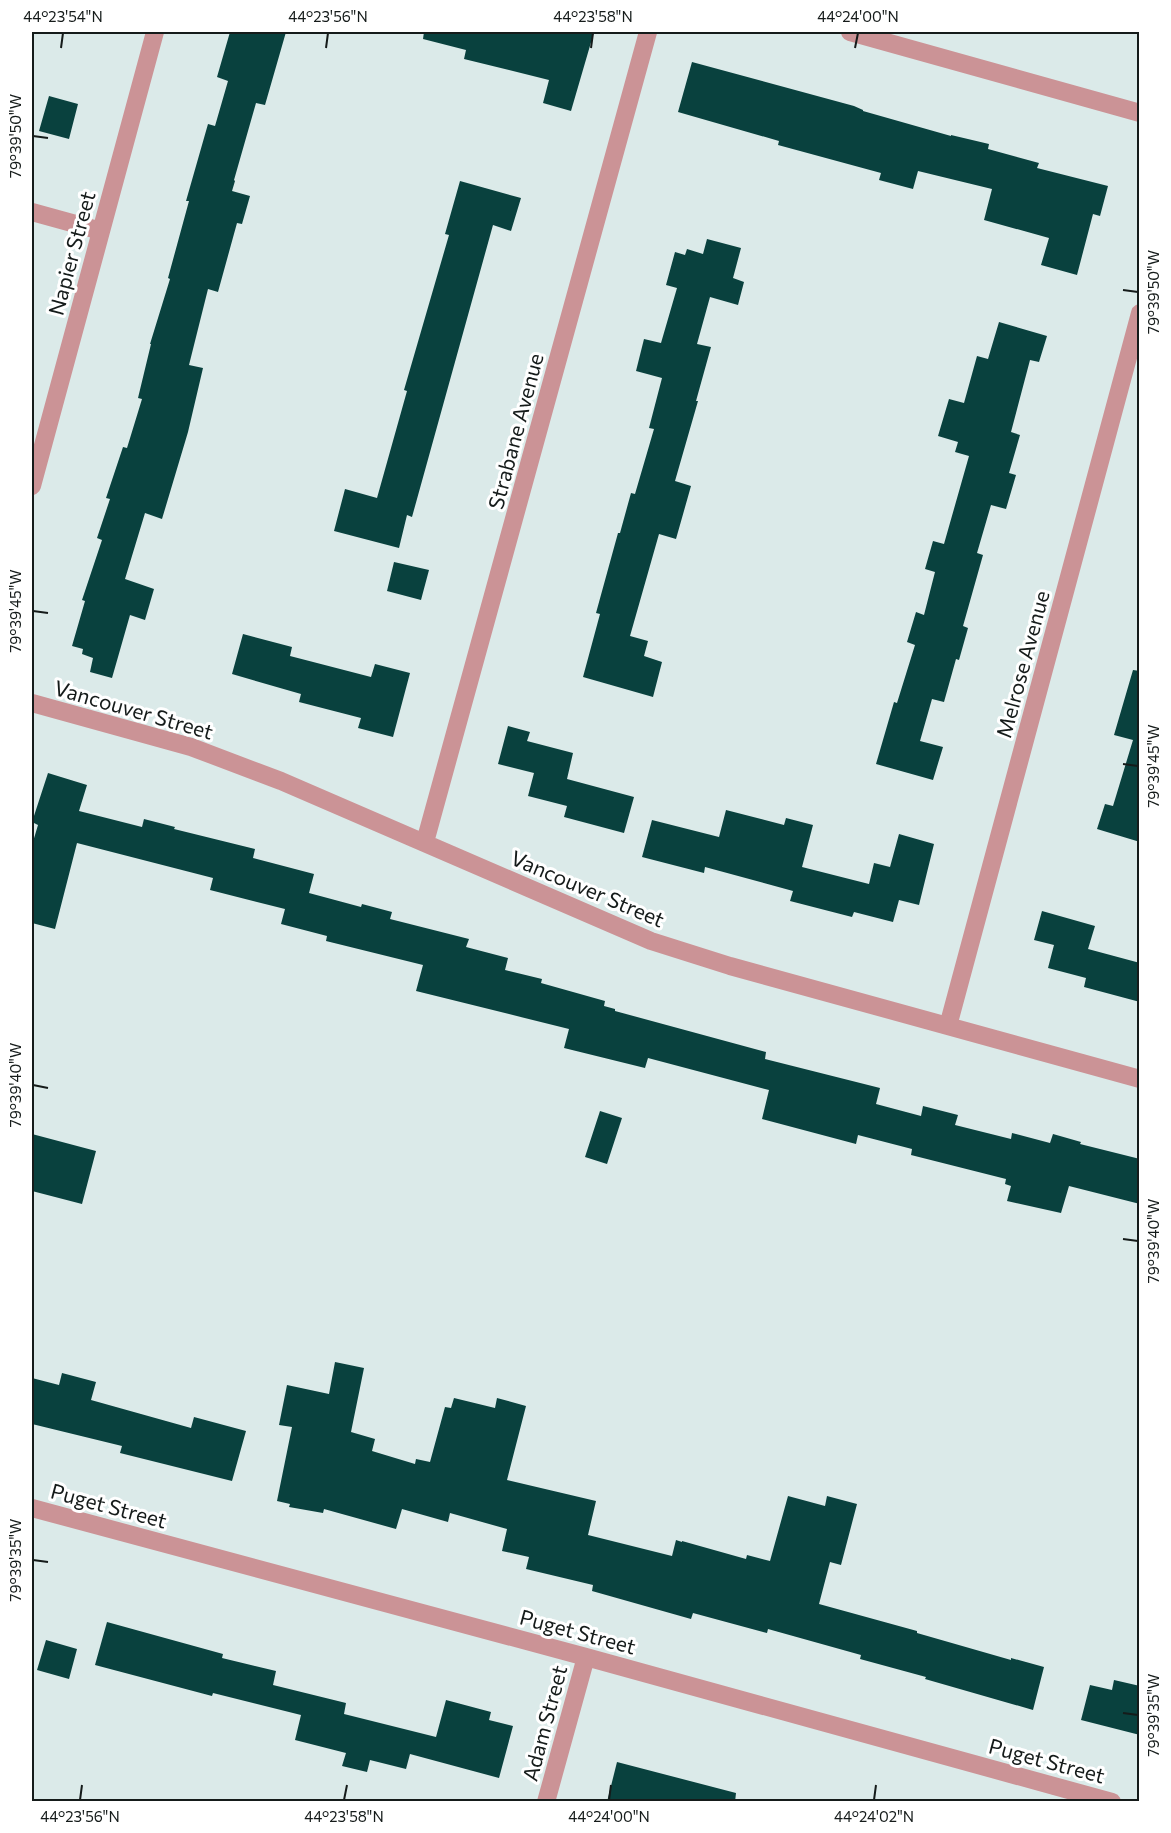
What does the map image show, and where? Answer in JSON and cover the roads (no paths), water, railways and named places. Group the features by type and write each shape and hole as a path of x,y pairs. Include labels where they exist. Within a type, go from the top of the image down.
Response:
{"street":[{"name":"Napier Street","path":"32,486 155,32"},
{"name":"Strabane Avenue","path":"424,842 648,32"},
{"path":"850,32 1140,113"},
{"path":"32,212 101,231"},
{"name":"Melrose Avenue","path":"948,1026 1140,313"},
{"name":"Vancouver Street","path":"32,703 191,747 281,781 651,941 730,966 1140,1079"},
{"name":"Puget Street","path":"32,1508 1112,1802"},
{"name":"Adam Street","path":"546,1802 586,1657"}]}
